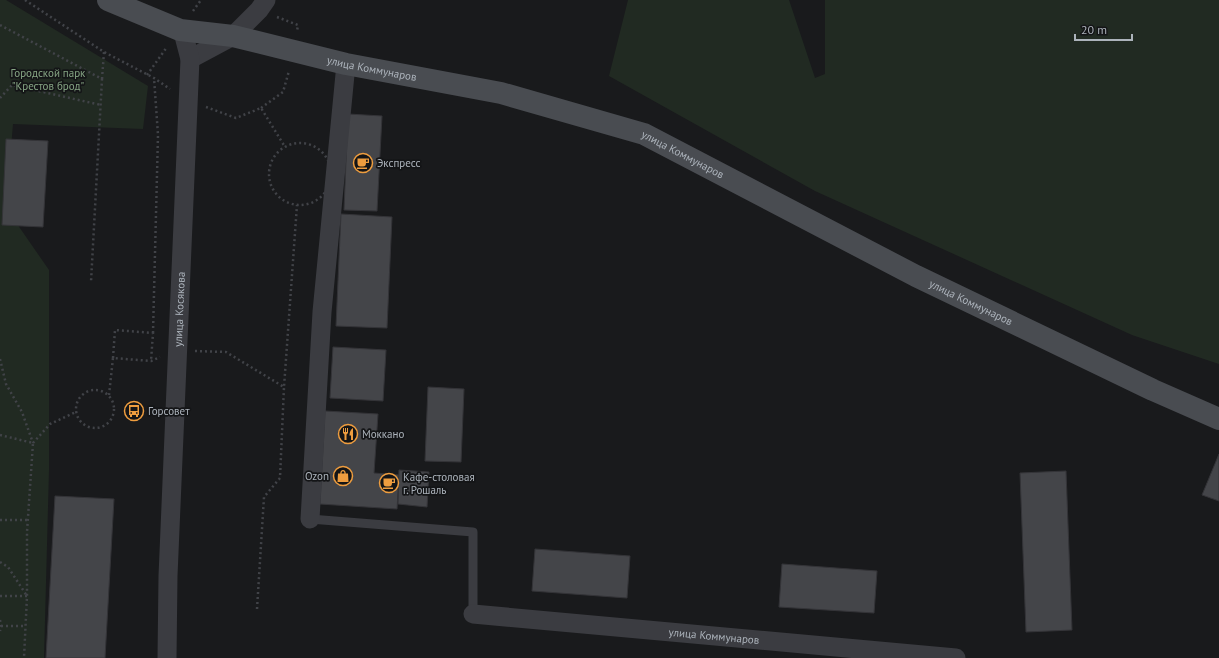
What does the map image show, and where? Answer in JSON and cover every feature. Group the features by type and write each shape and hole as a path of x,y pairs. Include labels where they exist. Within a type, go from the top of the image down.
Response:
{"street":[{"name":"улица Коммунаров","path":"108,0 180,30 233,36 346,64 501,93 644,134 916,276 1146,387 1219,420"},
{"path":"190,59 233,36 259,10 266,0"},
{"name":"улица Косякова","path":"167,658 168,576 190,59 184,36 180,30"},
{"path":"310,518 322,312 346,64"},
{"name":"улица Коммунаров","path":"473,614 956,658"}],"lane":[{"path":"310,518 473,532 473,614"}],"path":[{"path":"25,0 104,52 154,78 188,101 236,118 261,108 285,147"},
{"path":"0,25 102,80"},
{"path":"91,282 104,52"},
{"path":"151,361 158,135 154,78"},
{"path":"0,98 12,85 101,105"},
{"path":"304,143 321,151 327,159 331,168 330,182 323,195 316,201 297,205 279,197 273,190 269,171 277,153 285,147 304,143"},
{"path":"257,609 264,496 280,478 284,387 297,205"},
{"path":"109,394 115,330 153,334"},
{"path":"113,358 151,361 178,350 226,352 284,387"},
{"path":"0,359 6,384 22,412 33,443 28,520 27,596 24,658"},
{"path":"94,389 102,390 109,394 114,401 115,409 113,417 108,424 101,428 88,427 78,418 76,412 76,403 80,396 87,391 94,389"},
{"path":"33,443 50,424 76,412"},
{"path":"0,434 33,443"},
{"path":"0,520 28,520"},
{"path":"0,562 8,567 27,596"},
{"path":"0,596 27,596"},
{"path":"0,620 0,631"},
{"path":"1,626 26,626"}],"green space":[{"name":"Городской парк \"Крестов брод\"","path":"0,0 6,0 148,86 143,129 13,124 6,208 49,270 49,470 44,658 0,658"},
{"path":"628,0 789,0 815,78 825,74 825,0 1219,0 1219,364 1132,335 815,191 609,76"}],"building":[{"path":"348,114 382,116 377,211 344,210"},
{"path":"6,139 48,141 43,227 2,225"},
{"path":"341,214 392,217 387,328 336,326"},
{"path":"333,347 386,350 383,401 330,398"},
{"path":"428,387 464,389 461,462 425,461"},
{"path":"325,411 378,414 374,473 399,475 397,509 320,504"},
{"path":"1219,454 1219,501 1202,495"},
{"path":"399,470 429,472 427,507 398,504"},
{"path":"1066,471 1072,630 1026,632 1020,473"},
{"path":"55,496 114,499 105,658 46,658"},
{"path":"535,549 630,556 627,598 532,591"},
{"path":"782,564 877,571 874,613 779,607"}],"place":[{"name":"Экспресс","path":"363,163"},
{"name":"Горсовет","path":"134,411"},
{"name":"Моккано","path":"348,434"},
{"name":"Ozon","path":"343,476"},
{"name":"Кафе-столовая г. Рошаль","path":"389,483"}]}
